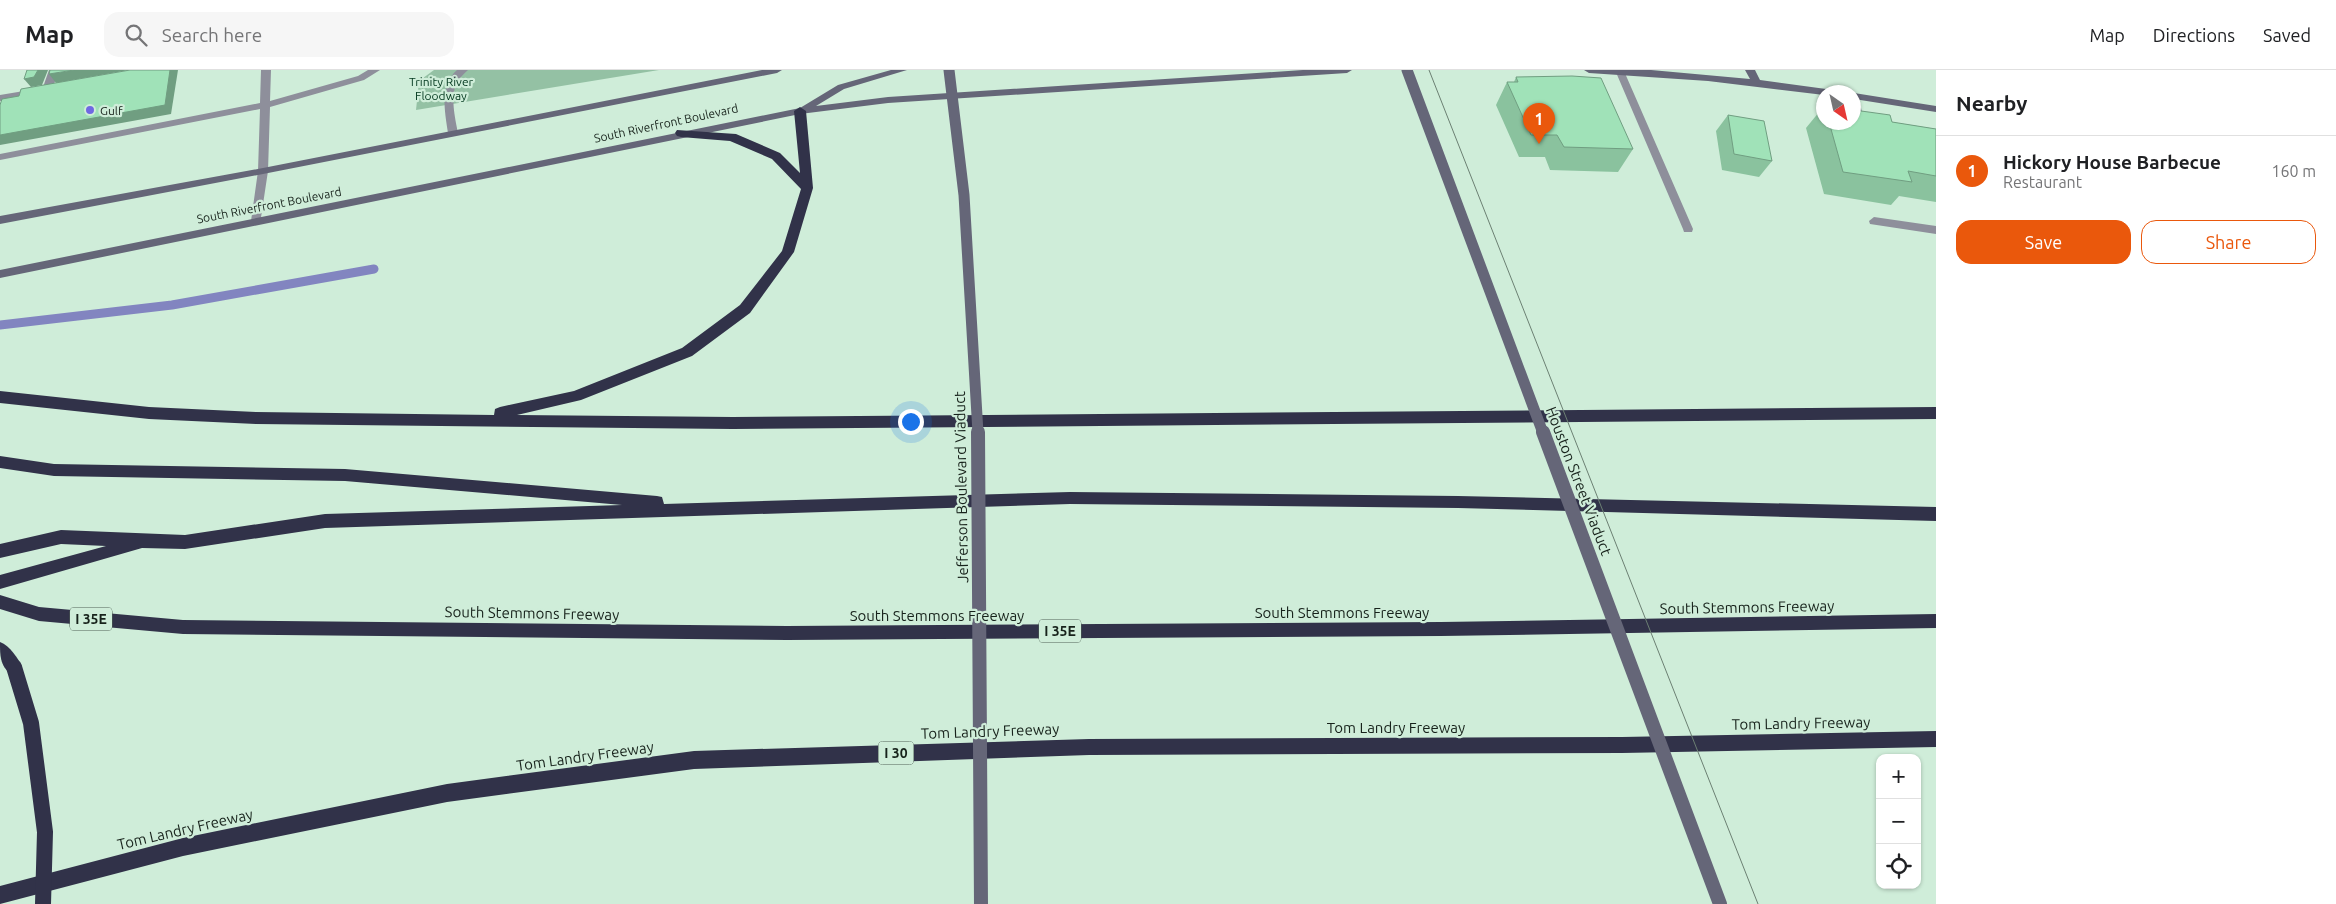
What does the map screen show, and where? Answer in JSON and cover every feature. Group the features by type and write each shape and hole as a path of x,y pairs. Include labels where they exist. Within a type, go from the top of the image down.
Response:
{"highway":[{"path":"473,419 576,396 687,352 745,309 788,252 807,188 800,111"},
{"path":"681,133 732,137 776,156 807,188"},
{"path":"0,397 149,413 256,418 734,422 1936,413"},
{"path":"0,462 54,470 345,475 726,507"},
{"path":"0,551 61,536 147,542 185,542 325,521 726,507 1070,498 1458,502 1936,514"},
{"path":"0,582 147,542"},
{"name":"South Stemmons Freeway","path":"0,602 39,614 184,627 787,633 1431,629 1936,621"},
{"path":"0,650 14,667 31,723 44,832 43,904"},
{"name":"Tom Landry Freeway","path":"0,895 183,847 448,793 694,760 1089,747 1612,745 1936,739"}],"main road":[{"path":"0,220 263,171 776,70"},
{"path":"800,111 841,86 888,72 902,70"},
{"name":"Jefferson Boulevard Viaduct","path":"949,70 964,195 978,433 981,904"},
{"name":"South Riverfront Boulevard","path":"0,274 477,178 681,133 800,111 888,100 1347,70"},
{"name":"Houston Street Viaduct","path":"1407,70 1720,904"},
{"path":"1589,70 1758,83 1816,91"},
{"path":"1750,70 1758,83"},
{"path":"1861,97 1936,109"}],"lane":[{"path":"0,98 52,89 54,70"},
{"path":"256,221 263,171 266,70"},
{"path":"0,156 266,105 328,89 361,78 375,70"},
{"path":"453,133 448,95 451,84 463,70"},
{"path":"1619,71 1688,229"},
{"path":"1861,119 1878,122"},
{"path":"1874,221 1936,230"}],"green space":[{"name":"Trinity River Floodway","path":"434,70 659,70 416,110 419,81"}],"building":[{"path":"27,70 38,70 34,77 24,79"},
{"path":"50,70 74,70 49,74"},
{"name":"Gulf","path":"130,70 170,70 165,105 0,135 0,105 2,99 19,96 21,89"},
{"path":"1572,76 1601,78 1633,149 1564,147 1557,135 1531,135 1507,82 1518,82 1516,77"},
{"path":"1861,111 1890,115 1892,122 1936,129 1936,176 1908,171 1912,182 1843,172 1831,130 1861,130"},
{"path":"1728,115 1764,121 1772,161 1734,154"}],"waterway":[{"path":"0,325 172,305 374,269"}],"tram line":[{"path":"1429,70 1758,904"}],"place":[{"name":"Gulf","path":"90,110"},
{"name":"Hickory House Barbecue","path":"1539,144"}]}
